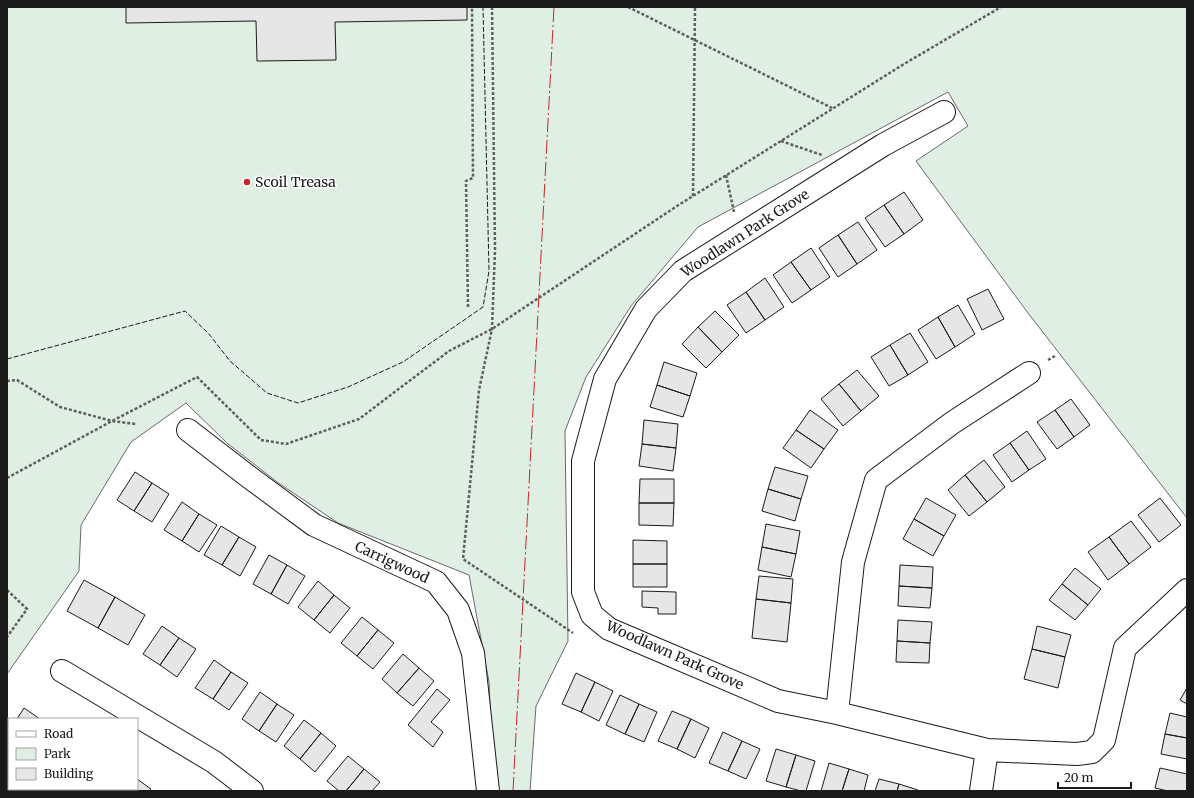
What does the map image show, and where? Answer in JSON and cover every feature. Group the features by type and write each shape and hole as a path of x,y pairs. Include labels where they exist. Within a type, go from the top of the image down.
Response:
{"street":[{"name":"Woodlawn Park Grove","path":"944,112 871,152 683,271 646,309 605,379 583,462 583,592 592,615 609,629 778,701 837,712 987,750 1077,754 1092,752 1104,740 1125,648 1187,590"},
{"path":"837,712 853,562 876,480 952,424 1038,367"},
{"name":"Carrigwood","path":"188,430 314,524 436,582 458,610 473,653 488,791"},
{"path":"62,671 214,762 252,791"},
{"path":"981,791 987,750"}],"path":[{"path":"468,306 466,181 473,178 472,7"},
{"path":"492,7 495,250 492,330 479,390 463,559 573,633"},
{"path":"628,7 832,109"},
{"path":"693,196 694,7"},
{"path":"7,478 197,377 261,440 286,444 359,419 449,351 492,330 693,196 904,64 1001,7"},
{"path":"781,141 822,155"},
{"path":"726,176 735,216"},
{"path":"1038,367 1055,356"},
{"path":"7,381 17,380 60,407 112,421 136,424"},
{"path":"7,590 27,609 7,637"}],"green space":[{"path":"7,7 1187,7 1187,518 1028,313 916,161 968,126 948,92 698,227 631,306 586,377 565,431 568,641 536,706 530,791 494,791 489,682 469,575 338,523 277,482 227,443 186,403 131,442 81,525 79,571 7,674"}],"building":[{"path":"126,7 467,7 467,20 335,22 336,60 257,61 256,21 126,23"},
{"path":"904,192 923,220 904,234 884,205"},
{"path":"884,205 904,234 885,247 865,218"},
{"path":"858,222 877,250 857,264 838,235"},
{"path":"838,235 857,264 838,277 819,248"},
{"path":"811,248 830,277 811,290 791,262"},
{"path":"791,262 811,290 792,303 773,275"},
{"path":"765,278 784,307 765,320 746,292"},
{"path":"988,289 1004,319 982,330 967,299"},
{"path":"746,292 765,320 746,333 727,305"},
{"path":"958,305 975,334 955,347 938,317"},
{"path":"715,311 739,335 722,352 698,327"},
{"path":"938,317 955,347 936,359 918,330"},
{"path":"698,327 722,352 706,368 682,344"},
{"path":"910,333 928,362 908,375 890,345"},
{"path":"890,345 908,375 889,386 871,357"},
{"path":"664,362 697,373 690,396 657,385"},
{"path":"857,370 879,396 861,411 839,384"},
{"path":"839,384 861,411 843,426 821,399"},
{"path":"657,385 690,396 683,417 650,407"},
{"path":"1071,399 1090,425 1074,437 1055,410"},
{"path":"810,410 838,430 824,449 796,430"},
{"path":"1055,410 1074,437 1057,449 1037,422"},
{"path":"644,420 678,424 676,448 642,444"},
{"path":"796,430 824,449 811,468 783,448"},
{"path":"1027,431 1046,459 1029,470 1010,443"},
{"path":"1010,443 1029,470 1012,482 993,455"},
{"path":"642,444 676,448 673,471 639,466"},
{"path":"984,460 1005,487 987,502 965,475"},
{"path":"775,467 808,476 801,499 768,489"},
{"path":"135,472 152,483 134,511 117,500"},
{"path":"965,475 987,502 969,516 948,490"},
{"path":"640,479 674,479 674,503 639,503"},
{"path":"152,483 169,494 152,522 134,511"},
{"path":"768,489 801,499 795,521 762,511"},
{"path":"926,498 956,515 944,536 914,519"},
{"path":"1160,498 1181,525 1159,542 1138,515"},
{"path":"182,502 199,514 182,541 164,530"},
{"path":"639,503 674,503 673,526 639,525"},
{"path":"199,514 217,525 199,552 182,541"},
{"path":"914,519 944,536 933,556 903,539"},
{"path":"1131,521 1151,547 1129,564 1109,537"},
{"path":"766,524 800,531 796,554 762,547"},
{"path":"221,526 239,537 222,565 204,555"},
{"path":"239,537 256,547 240,576 222,565"},
{"path":"1109,537 1129,564 1108,580 1088,552"},
{"path":"633,540 667,541 667,564 633,564"},
{"path":"762,547 796,554 791,577 758,570"},
{"path":"269,555 287,565 271,594 253,584"},
{"path":"633,564 667,564 667,587 633,587"},
{"path":"287,565 305,576 288,604 271,594"},
{"path":"900,565 933,567 932,588 899,586"},
{"path":"1075,568 1101,589 1088,605 1062,584"},
{"path":"759,576 793,579 791,603 756,599"},
{"path":"84,580 115,597 98,628 67,611"},
{"path":"318,581 334,595 314,620 298,607"},
{"path":"1062,584 1088,605 1075,620 1049,600"},
{"path":"899,586 932,588 930,608 898,606"},
{"path":"642,591 676,592 676,614 658,614 658,608 642,607"},
{"path":"334,595 350,608 330,633 314,620"},
{"path":"115,597 145,615 128,645 98,628"},
{"path":"756,599 791,603 787,642 752,638"},
{"path":"362,617 378,630 357,656 341,643"},
{"path":"898,620 932,622 930,643 897,641"},
{"path":"162,626 179,638 160,665 143,654"},
{"path":"1037,626 1071,635 1065,657 1032,649"},
{"path":"378,630 394,643 373,669 357,656"},
{"path":"179,638 196,649 177,677 160,665"},
{"path":"897,641 930,643 929,663 896,662"},
{"path":"1032,649 1065,657 1058,688 1024,679"},
{"path":"403,654 419,668 397,693 382,679"},
{"path":"214,660 231,672 213,699 195,688"},
{"path":"419,668 434,681 413,706 397,693"},
{"path":"231,672 248,683 229,710 213,699"},
{"path":"576,673 595,682 581,712 562,704"},
{"path":"595,682 613,691 599,721 581,712"},
{"path":"1187,688 1187,704 1180,700"},
{"path":"437,689 450,700 431,722 443,732 433,747 408,725"},
{"path":"260,692 277,704 259,731 242,719"},
{"path":"620,695 639,704 625,734 606,725"},
{"path":"277,704 294,715 276,742 259,731"},
{"path":"639,704 657,712 644,742 625,734"},
{"path":"24,708 39,718 18,718"},
{"path":"672,711 691,719 677,749 658,741"},
{"path":"1170,713 1187,717 1187,738 1165,734"},
{"path":"691,719 709,728 695,758 677,749"},
{"path":"304,720 321,733 300,759 284,746"},
{"path":"723,732 742,741 728,771 709,763"},
{"path":"321,733 336,746 315,772 300,759"},
{"path":"1165,734 1187,738 1187,759 1161,754"},
{"path":"742,741 760,749 746,779 728,771"},
{"path":"776,749 796,755 786,787 766,781"},
{"path":"796,755 815,761 806,791 786,787"},
{"path":"348,756 364,769 346,791 339,791 327,781"},
{"path":"829,763 849,769 842,791 821,791"},
{"path":"1160,768 1187,774 1187,791 1168,791 1155,788"},
{"path":"364,769 380,782 372,791 346,791"},
{"path":"849,769 868,775 864,791 842,791"},
{"path":"879,779 899,784 897,791 875,791"},
{"path":"138,780 151,789 149,791 125,791 138,790"},
{"path":"899,784 918,790 918,791 897,791"},
{"path":"100,790 126,790 125,791 99,791"}],"fence":[{"path":"7,359 185,311 209,334 230,361 267,393 298,403 348,387 403,362 483,307 489,271 483,7"}],"power":[{"path":"513,791 554,7"}],"place":[{"name":"Scoil Treasa","path":"247,182"}]}
